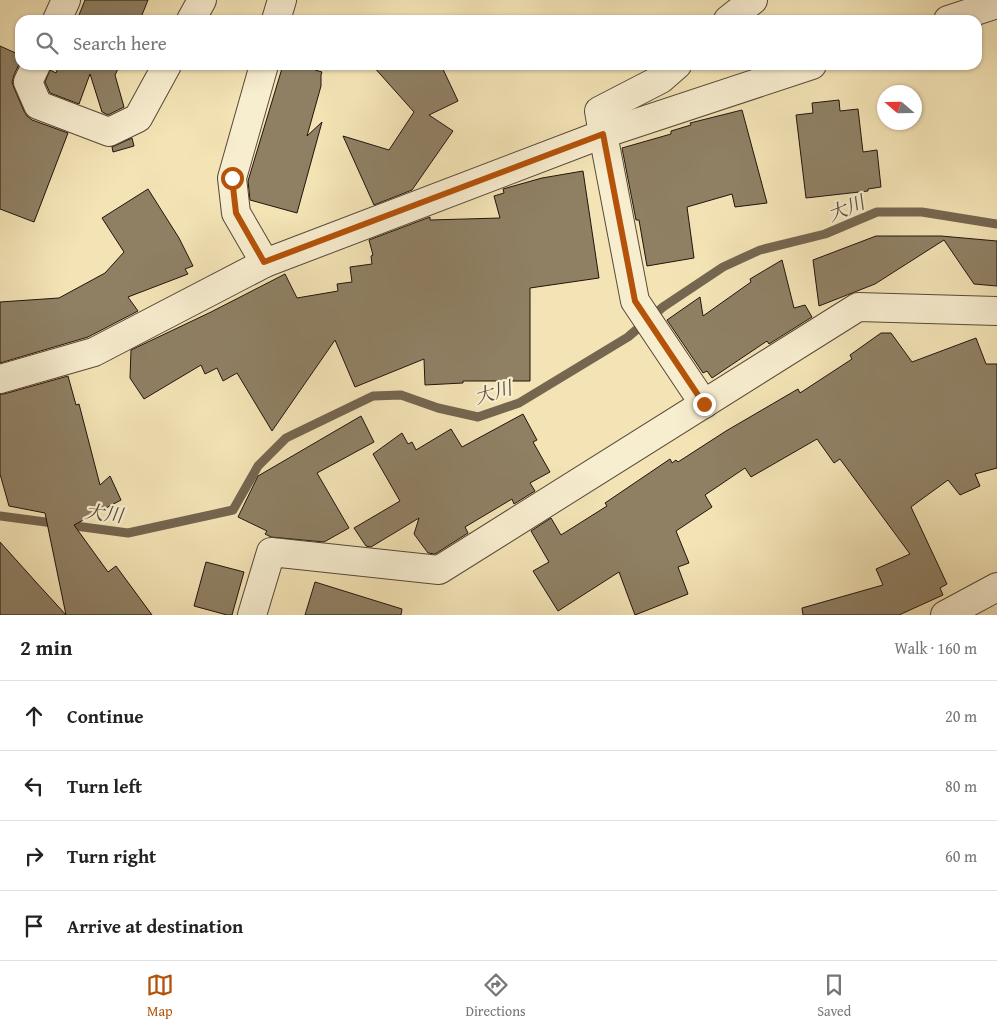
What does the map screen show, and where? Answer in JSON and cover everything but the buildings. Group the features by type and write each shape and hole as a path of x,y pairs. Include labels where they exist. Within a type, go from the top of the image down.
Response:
{"street":[{"path":"59,15 66,0"},
{"path":"194,15 202,0"},
{"path":"278,15 282,0"},
{"path":"734,15 753,0"},
{"path":"963,15 997,4"},
{"path":"34,70 28,82 38,105 109,132 138,118 164,70"},
{"path":"263,70 232,178 236,213 264,262"},
{"path":"671,70 661,79 599,112 635,301 704,404"},
{"path":"0,379 94,352 264,262 603,134 797,70"},
{"path":"252,615 271,552 439,570 858,307 997,311"},
{"path":"946,615 997,587"}],"waterway":[{"name":"大川","path":"0,516 128,533 233,510 258,466 286,438 373,396 401,395 438,408 478,417 519,403 628,337 663,307 723,267 760,250 825,234 877,212 922,212 997,224"}],"route":[{"path":"232,178 236,213 264,262 603,134 635,301 704,404"}]}
